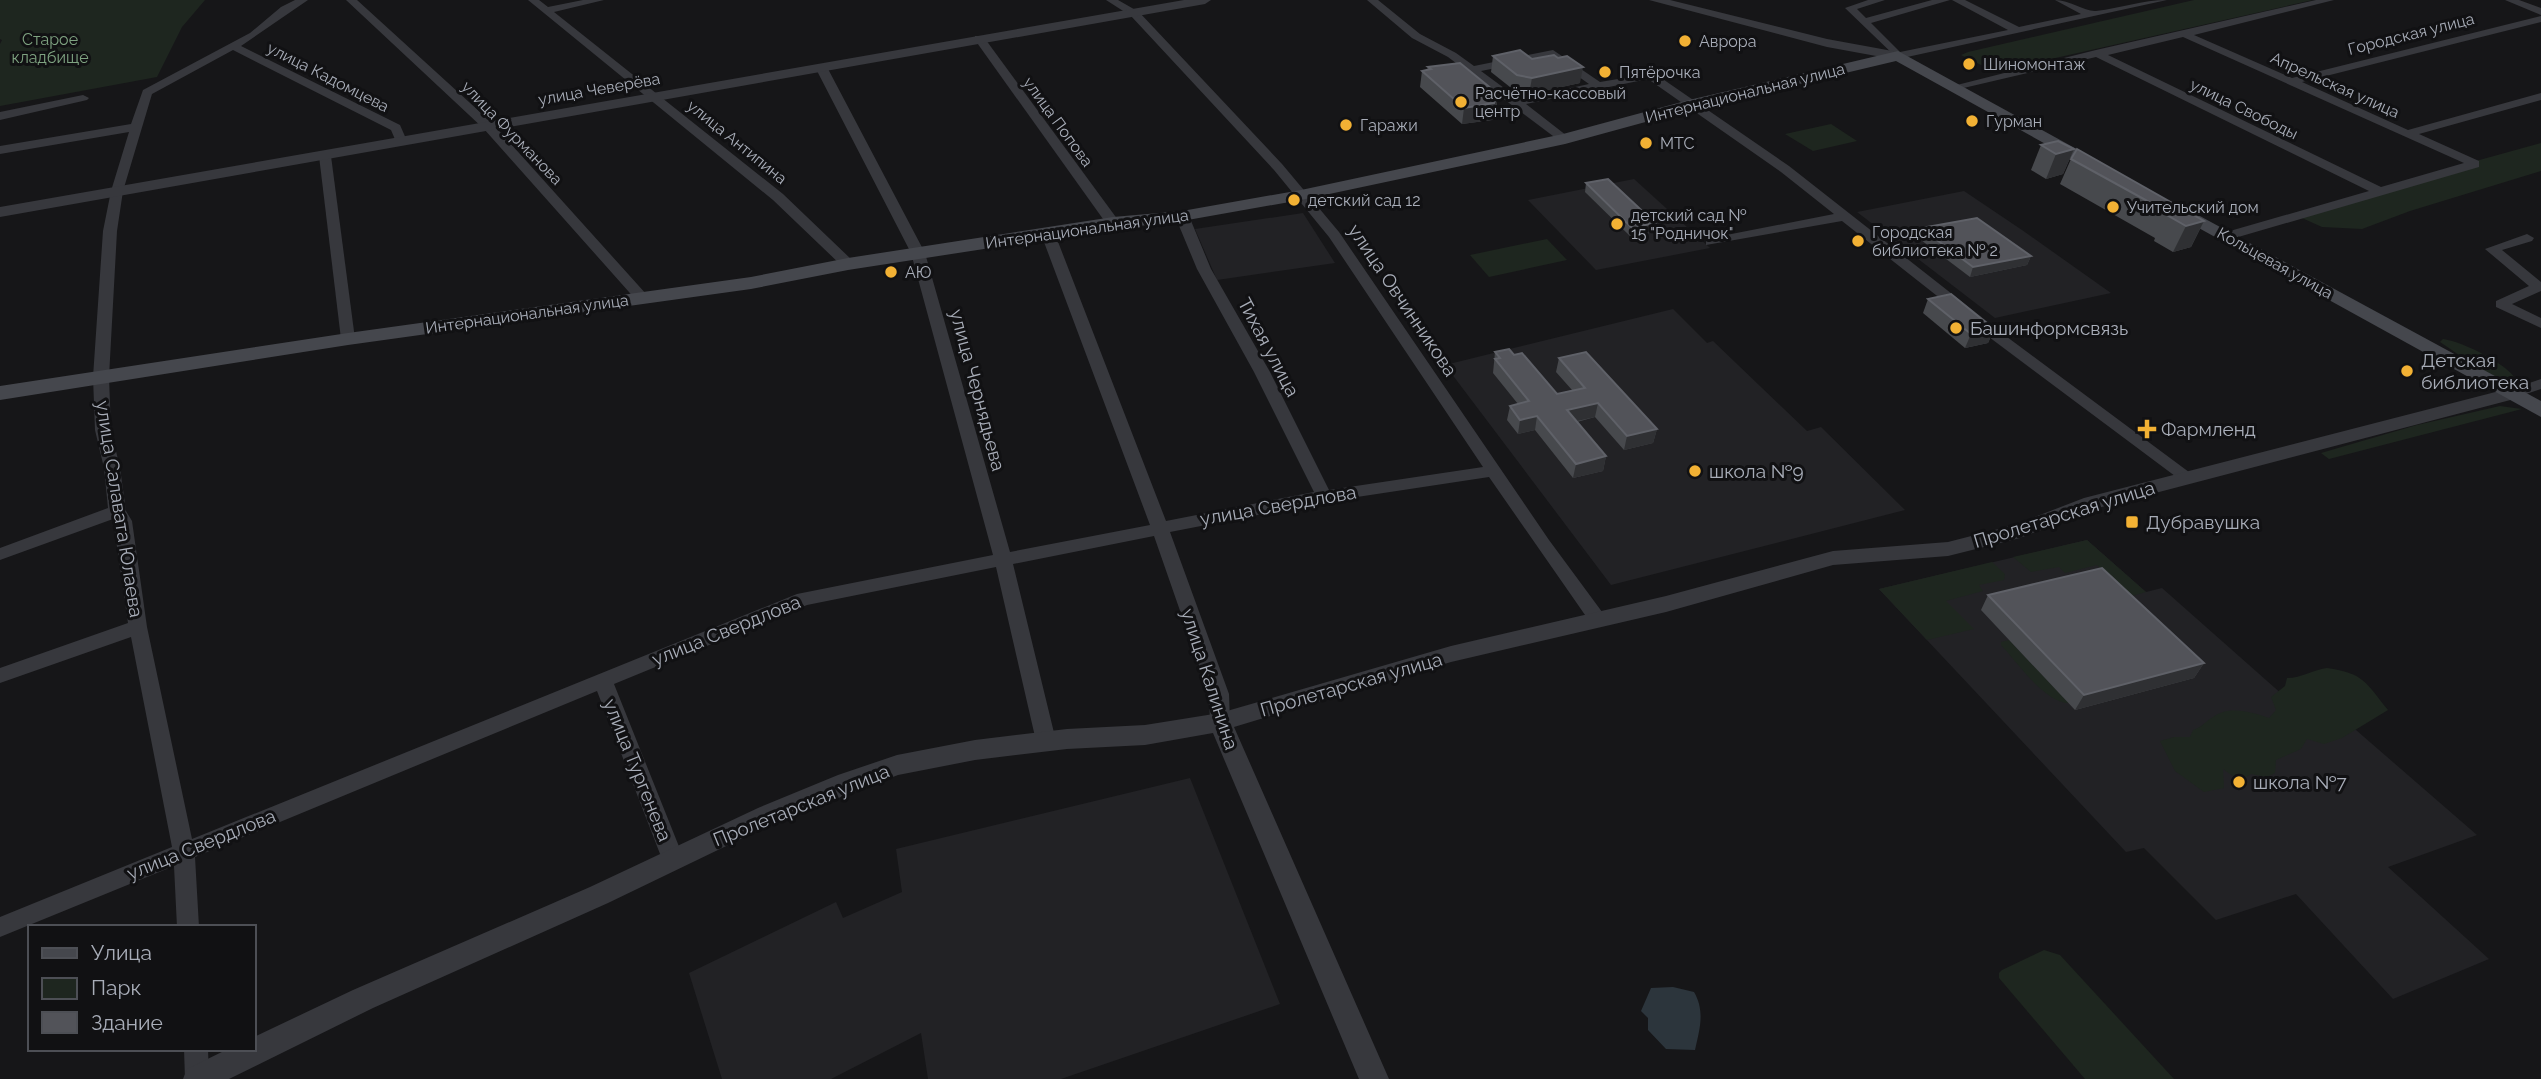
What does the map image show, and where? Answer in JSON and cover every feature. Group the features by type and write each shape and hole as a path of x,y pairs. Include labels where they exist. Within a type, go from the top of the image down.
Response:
{"main road":[{"path":"1898,57 2096,164"},
{"name":"Интернациональная улица","path":"0,393 348,339 751,283 848,264 1113,223 1182,216 1301,195 1565,139 1689,105 1898,57"},
{"name":"Кольцевая улица","path":"2162,200 2541,410"}],"street":[{"path":"233,46 254,35 285,9 303,0"},
{"name":"улица Фурманова","path":"351,0 488,126 642,298"},
{"name":"улица Антипина","path":"533,0 778,197 848,264"},
{"path":"547,9 599,0"},
{"name":"улица Овчинникова","path":"1111,0 1135,14 1334,234 1493,471 1599,620"},
{"name":"улица Чеверёва","path":"0,212 1205,0"},
{"path":"1371,0 1416,36 1452,55 1565,139"},
{"path":"1655,0 1827,43 1898,57"},
{"path":"1880,0 1850,8 1898,57"},
{"path":"1864,22 1945,0"},
{"path":"1957,0 2020,31"},
{"path":"2060,0 2092,15"},
{"name":"Интернациональная улица","path":"1898,57 2162,0"},
{"path":"1955,87 2329,0"},
{"path":"2510,0 2541,12"},
{"name":"Городская улица","path":"2290,82 2541,19"},
{"name":"Апрельская улица","path":"2182,33 2475,164 2394,190 2379,191"},
{"name":"улица Попова","path":"979,38 1113,223"},
{"name":"улица Салавата Юлаева","path":"188,925 184,852 138,627 123,521 117,511 103,430 101,377 110,231 117,191 147,92 233,46"},
{"name":"улица Кадомцева","path":"233,46 396,128 401,142"},
{"path":"1470,70 1553,53 1598,86"},
{"name":"улица Свободы","path":"2096,53 2379,191"},
{"name":"улица Чернядьева","path":"821,67 918,253 1003,560 1045,741"},
{"path":"1516,103 1650,75 1689,105 1785,169 1998,337 2189,478"},
{"path":"2407,134 2541,96"},
{"path":"0,116 83,98"},
{"path":"0,150 136,127"},
{"path":"325,156 348,339"},
{"path":"2228,236 2379,191"},
{"name":"Тихая улица","path":"1182,216 1205,270 1262,372 1324,496"},
{"path":"1711,242 1846,216"},
{"name":"улица Калинина","path":"1048,234 1083,314 1219,694 1220,722 1374,1079"},
{"path":"2527,238 2492,248 2539,287 2501,304 2541,324"},
{"name":"Пролетарская улица","path":"256,1051 363,999 789,806 846,782 897,765 975,750 1045,741 1145,735 1220,722 1451,654 1599,620 1833,558 1948,548 2021,531 2091,503 2541,384"},
{"name":"улица Свердлова","path":"0,927 803,598 1324,496 1493,471"},
{"path":"0,554 117,511"},
{"path":"0,676 138,627"},
{"name":"улица Тургенева","path":"603,681 673,859"},
{"path":"195,1051 198,1079"},
{"name":"Пролетарская улица","path":"198,1079 256,1051"}],"shaded area":[{"name":"детский сад № 15 \"Родничок\"","path":"1634,179 1710,248 1596,270 1528,200"},
{"path":"1964,191 2111,293 1995,318 1857,212"},
{"path":"1303,213 1335,263 1217,280 1195,229"},
{"name":"школа №9","path":"1673,309 1707,343 1713,341 1807,431 1821,427 1905,510 1611,585 1445,365"},
{"name":"школа №7","path":"2087,540 2146,592 2162,588 2292,703 2318,697 2477,835 2388,867 2489,959 2393,999 2296,894 2216,920 2144,848 2126,852 1879,589"},
{"path":"1190,778 1280,1004 1061,1079 928,1079 921,1033 831,1079 722,1079 689,973 836,902 843,918 902,892 896,849"},
{"path":"1673,987 1694,992 1700,1006 1695,1050 1666,1049 1648,1030 1648,1018 1641,1011 1651,988"}],"green space":[{"name":"Старое кладбище","path":"0,0 205,0 182,27 157,77 0,106"},
{"path":"2194,0 2313,0 1998,71 1961,55 1968,52"},
{"path":"1831,124 1857,141 1813,151 1785,134"},
{"path":"2541,143 2541,171 2410,211 2362,229 2322,227 2302,218 2465,164"},
{"path":"1547,239 1567,260 1489,277 1470,255"},
{"path":"2443,339 2474,349 2497,362 2518,384 2499,380 2478,368 2440,342"},
{"path":"2500,406 2522,409 2329,459 2321,453 2417,425"},
{"path":"2087,540 2146,592 2132,596 2097,565 2065,573 2059,567 2031,572 2013,557"},
{"path":"1992,562 2005,574 2004,580 1979,585 1983,591 1946,601 1974,629 1927,640 1879,589"},
{"path":"2009,640 2069,703 2050,696 2032,680 2001,645 2001,642"},
{"path":"2327,668 2357,676 2369,686 2388,710 2342,738 2324,744 2307,739 2301,749 2276,760 2275,773 2267,777 2251,774 2240,781 2223,769 2224,788 2204,792 2175,771 2160,741 2174,737 2190,737 2193,730 2226,711 2248,712 2269,718 2276,710 2271,697 2285,686 2287,678"},
{"path":"2044,950 2060,955 2174,1079 2085,1079 1999,978 2002,970"}],"building":[{"path":"1520,50 1532,59 1554,55 1558,58 1567,56 1583,67 1532,78 1517,75 1493,56"},
{"path":"1460,63 1498,94 1494,103 1464,108 1422,71 1431,69 1428,67"},
{"path":"2058,141 2074,149 2056,154 2041,145"},
{"path":"2077,149 2204,221 2186,226 2167,215 2171,214 2071,159"},
{"path":"1608,179 1655,223 1632,228 1586,183"},
{"path":"1977,218 2031,256 1973,267 1921,228"},
{"path":"1951,294 1994,329 1971,334 1928,299"},
{"path":"1509,349 1514,355 1522,353 1557,394 1585,388 1559,358 1586,352 1657,429 1627,436 1598,403 1567,410 1606,456 1576,464 1537,416 1520,420 1510,406 1529,401 1495,359 1500,358 1495,352"},
{"path":"2102,568 2204,663 2084,695 1988,595"}],"place":[{"name":"Аврора","path":"1685,41"},
{"name":"Шиномонтаж","path":"1969,64"},
{"name":"Пятёрочка","path":"1605,72"},
{"name":"Расчётно-кассовый центр","path":"1461,102"},
{"name":"Гурман","path":"1972,121"},
{"name":"Гаражи","path":"1346,125"},
{"name":"МТС","path":"1646,143"},
{"name":"детский сад 12","path":"1294,200"},
{"name":"Учительский дом","path":"2113,207"},
{"name":"детский сад № 15 \"Родничок\"","path":"1617,224"},
{"name":"Городская библиотека № 2","path":"1858,241"},
{"name":"АЮ","path":"891,272"},
{"name":"Башинформсвязь","path":"1956,328"},
{"name":"Детская библиотека","path":"2407,371"},
{"name":"Фармленд","path":"2147,429"},
{"name":"школа №9","path":"1695,471"},
{"name":"Дубравушка","path":"2132,522"},
{"name":"школа №7","path":"2239,782"}]}
